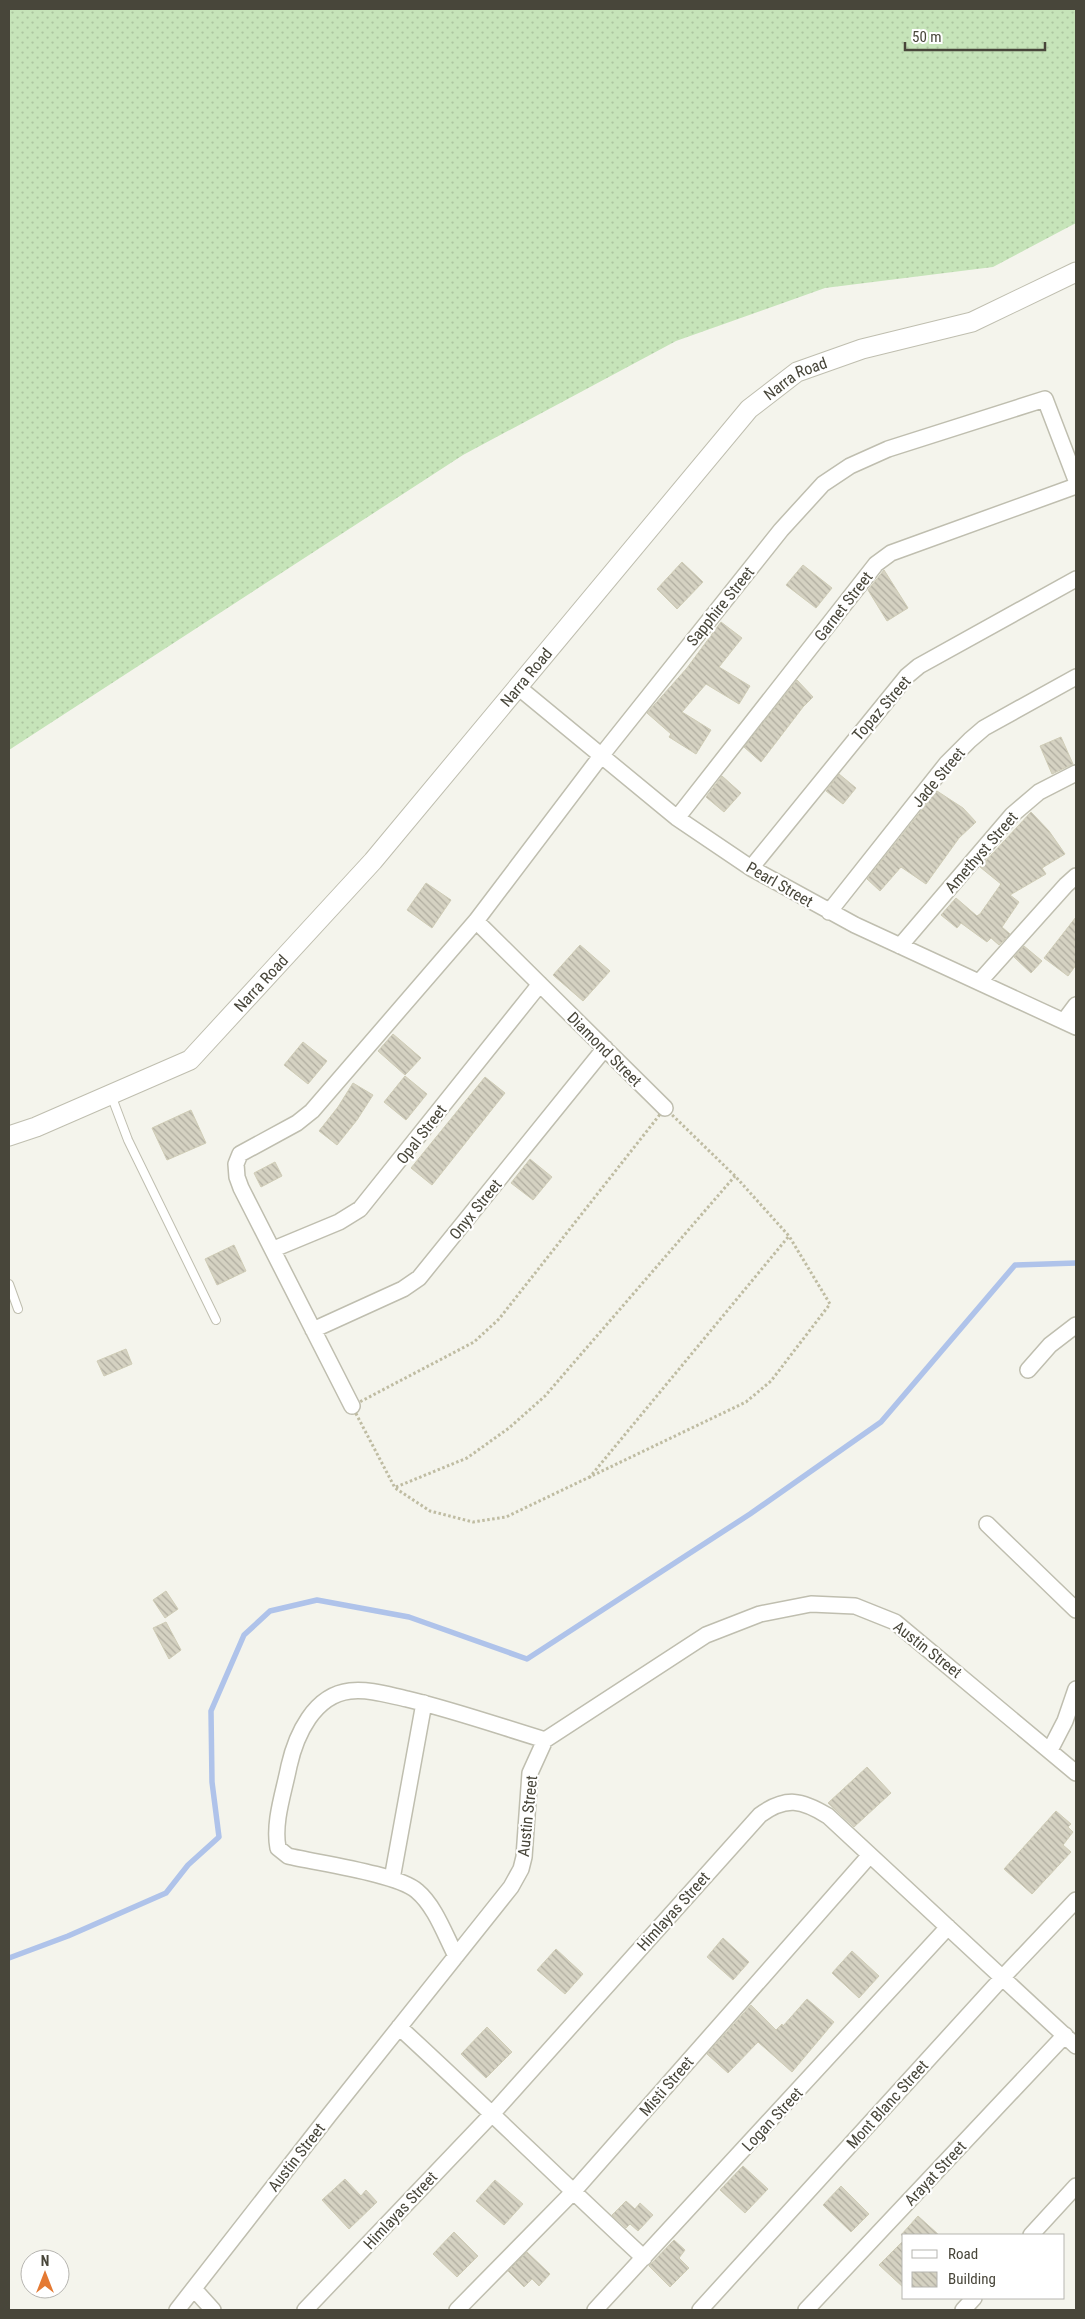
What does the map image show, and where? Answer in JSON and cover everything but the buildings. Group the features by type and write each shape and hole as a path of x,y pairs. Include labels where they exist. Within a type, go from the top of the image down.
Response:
{"street":[{"name":"Narra Road","path":"9,1136 36,1127 190,1060 373,861 749,409 797,372 862,349 972,322 1076,272"},
{"name":"Sapphire Street","path":"274,1249 237,1178 236,1164 240,1154 297,1123 312,1111 476,921 601,756 781,530 823,484 850,466 888,449 1045,399 1076,480"},
{"name":"Garnet Street","path":"677,818 876,564 891,553 1076,486"},
{"name":"Topaz Street","path":"750,868 907,676 919,666 1076,579"},
{"name":"Jade Street","path":"829,912 946,763 970,740 984,728 1076,677"},
{"name":"Pearl Street","path":"518,687 677,818 750,868 829,912 1070,1024"},
{"name":"Amethyst Street","path":"900,946 1012,815 1039,792 1076,773"},
{"path":"980,981 1076,876"},
{"name":"Diamond Street","path":"476,921 665,1108"},
{"name":"Opal Street","path":"274,1249 339,1222 360,1209 540,984"},
{"path":"1070,1024 1076,1005"},
{"name":"Onyx Street","path":"313,1330 403,1289 419,1278 605,1048"},
{"path":"274,1249 352,1406"},
{"path":"1028,1370 1050,1345 1076,1325"},
{"path":"987,1524 1076,1610"},
{"name":"Austin Street","path":"177,2310 399,2027 512,1887 521,1869 530,1773 546,1740 706,1636 760,1614 811,1604 855,1606 895,1622 1076,1773"},
{"path":"1050,1750 1065,1721 1076,1689"},
{"path":"456,1956 424,1898 416,1889 392,1878 288,1856 278,1848 277,1825 294,1744 302,1727 330,1698 349,1691 373,1691 424,1703 546,1740"},
{"path":"392,1878 424,1703"},
{"name":"Himlayas Street","path":"305,2310 493,2113 760,1815 772,1806 789,1801 810,1805 828,1816 1076,2046"},
{"name":"Misti Street","path":"456,2310 573,2192 870,1855"},
{"name":"Mont Blanc Street","path":"700,2310 1002,1977 1076,1900"},
{"name":"Logan Street","path":"595,2310 948,1927"},
{"path":"399,2027 493,2113 573,2192 644,2258"},
{"name":"Arayat Street","path":"806,2310 1064,2035"},
{"path":"1033,2234 1076,2186"},
{"path":"194,2289 213,2310"},
{"path":"963,2310 973,2299"}],"lane":[{"path":"111,1095 128,1140 216,1320"},
{"path":"9,1284 18,1309"}],"path":[{"path":"665,1108 735,1176 789,1236 830,1304 794,1354 771,1381 746,1402 588,1479 506,1516 473,1522 430,1511 395,1488 352,1406 474,1342 499,1319 665,1108"},
{"path":"395,1488 467,1458 509,1428 546,1396 735,1176"},
{"path":"588,1479 789,1236"}],"green space":[{"path":"9,9 1076,9 1076,223 993,267 825,288 676,341 463,455 9,750"}],"waterway":[{"path":"9,1958 68,1936 166,1893 188,1865 219,1837 212,1782 211,1711 244,1635 270,1611 317,1600 409,1617 527,1659 750,1514 881,1422 1015,1265 1076,1263"}]}
